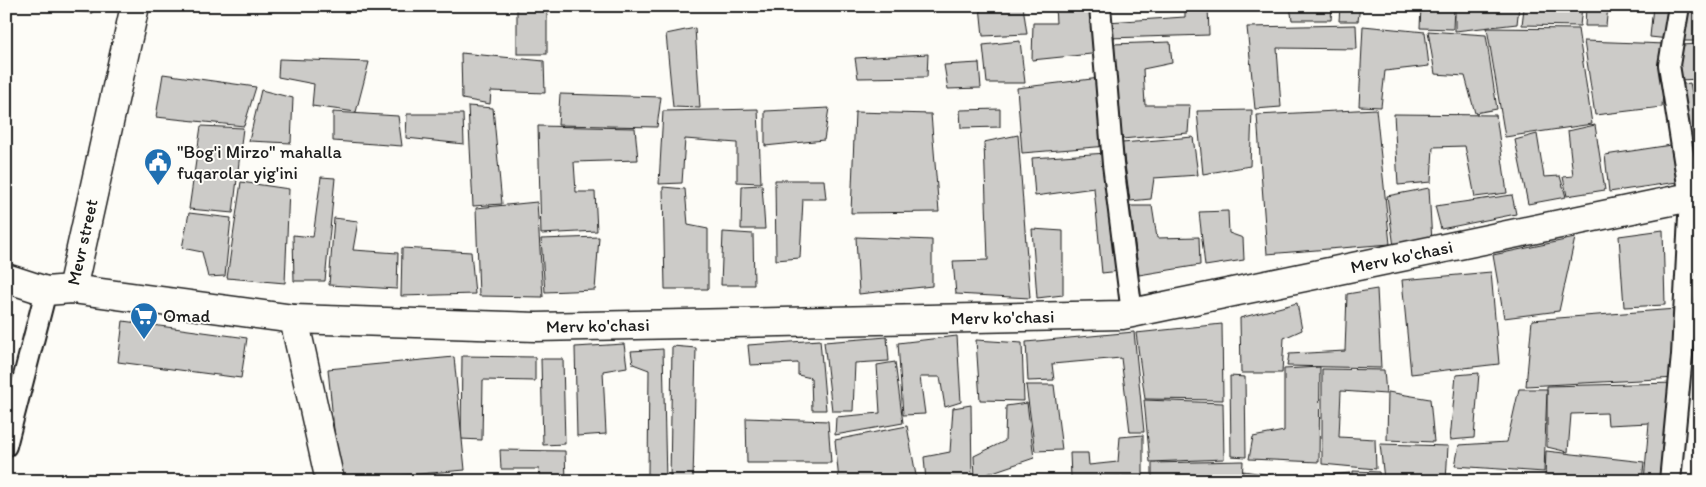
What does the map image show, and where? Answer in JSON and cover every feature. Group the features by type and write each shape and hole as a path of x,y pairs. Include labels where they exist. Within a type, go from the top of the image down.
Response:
{"street":[{"name":"Mevr street","path":"135,6 59,290 294,318"},
{"path":"1100,6 1113,164 1132,312"},
{"path":"1670,481 1695,196 1669,65 1679,6"},
{"name":"Merv ko'chasi","path":"294,318 536,327 1122,315 1695,196"},
{"path":"6,278 59,290 6,446"},
{"path":"294,318 330,481"}],"building":[{"path":"52,6 93,6 92,13 51,9"},
{"path":"517,6 547,6 547,54 517,54"},
{"path":"980,6 1023,6 1027,34 983,36"},
{"path":"1055,6 1095,6 1101,53 1032,60 1033,23 1056,23"},
{"path":"1185,6 1208,6 1209,35 1108,38 1107,22 1185,17"},
{"path":"1290,6 1332,6 1331,20 1292,20"},
{"path":"1340,6 1360,6 1358,21 1339,21"},
{"path":"1421,6 1454,6 1453,29 1420,28"},
{"path":"1455,6 1519,6 1517,24 1455,31"},
{"path":"1535,6 1582,6 1580,26 1522,25 1524,8 1535,8"},
{"path":"1586,6 1608,6 1606,26 1585,26"},
{"path":"1653,6 1675,6 1669,39 1650,37"},
{"path":"1688,6 1700,6 1700,41 1679,41"},
{"path":"1356,25 1357,49 1277,48 1281,107 1255,109 1247,27"},
{"path":"1363,26 1425,32 1429,66 1385,71 1381,107 1359,106"},
{"path":"695,28 700,108 673,107 666,34"},
{"path":"1487,28 1578,29 1592,124 1505,137"},
{"path":"1428,31 1486,35 1497,109 1475,113 1465,76 1435,74"},
{"path":"1020,41 1025,83 987,83 983,45"},
{"path":"1584,41 1666,44 1662,107 1595,115"},
{"path":"1170,42 1172,63 1143,69 1145,105 1190,105 1188,133 1122,139 1112,44"},
{"path":"1700,44 1700,79 1679,80 1680,45"},
{"path":"461,53 544,61 545,93 491,91 490,104 462,99"},
{"path":"928,54 927,77 858,78 855,58"},
{"path":"279,59 369,62 356,112 312,106 314,84 278,77"},
{"path":"979,63 981,88 948,89 944,65"},
{"path":"163,74 256,87 244,126 156,117"},
{"path":"1100,78 1108,146 1022,153 1017,88"},
{"path":"1690,83 1700,133 1700,166 1694,167 1678,85"},
{"path":"1700,83 1700,116 1692,84"},
{"path":"261,90 293,98 291,143 249,141"},
{"path":"560,94 661,97 657,127 558,125"},
{"path":"468,106 493,108 502,204 473,206"},
{"path":"829,108 824,140 765,146 765,111"},
{"path":"758,109 761,183 737,182 737,143 685,139 682,183 659,184 663,111"},
{"path":"1000,109 1000,127 961,128 960,110"},
{"path":"1376,109 1390,244 1267,254 1257,115"},
{"path":"1252,110 1250,166 1203,174 1197,111"},
{"path":"333,112 398,116 402,146 333,141"},
{"path":"855,112 931,114 939,212 851,213"},
{"path":"407,114 463,114 464,144 406,138"},
{"path":"1394,114 1496,115 1507,193 1475,197 1465,146 1433,147 1431,182 1398,185"},
{"path":"1595,125 1605,190 1567,196 1563,177 1573,176 1568,131"},
{"path":"201,126 243,128 233,213 189,209"},
{"path":"538,126 635,128 638,160 574,162 576,192 595,192 597,231 541,234"},
{"path":"1537,134 1544,177 1560,176 1566,197 1528,204 1515,140"},
{"path":"1018,135 1030,298 956,294 953,261 988,260 984,142"},
{"path":"1193,137 1198,175 1154,178 1151,199 1130,201 1122,143"},
{"path":"1671,145 1677,182 1609,192 1605,155"},
{"path":"1107,153 1120,271 1102,273 1094,188 1035,196 1032,158"},
{"path":"321,177 335,178 325,281 294,281 293,235 313,237"},
{"path":"775,180 824,180 826,199 803,199 800,258 776,260"},
{"path":"241,182 289,189 285,283 227,278"},
{"path":"762,185 765,229 741,229 742,186"},
{"path":"663,187 685,189 688,225 708,229 708,289 665,289"},
{"path":"1429,188 1432,243 1394,247 1387,196"},
{"path":"1512,195 1516,214 1441,229 1435,206"},
{"path":"537,202 543,297 479,296 476,208"},
{"path":"1130,206 1152,206 1157,238 1199,237 1200,265 1139,275"},
{"path":"1228,211 1229,233 1243,238 1244,260 1205,266 1199,212"},
{"path":"189,213 231,218 225,276 208,277 202,252 182,248"},
{"path":"334,218 358,221 353,250 398,253 397,289 329,285"},
{"path":"1032,229 1063,231 1063,295 1037,298"},
{"path":"1663,230 1665,305 1624,307 1619,236"},
{"path":"723,232 753,234 754,285 721,285"},
{"path":"599,237 595,290 545,292 541,239"},
{"path":"856,237 932,240 932,286 859,294"},
{"path":"1575,238 1559,311 1504,318 1493,255"},
{"path":"402,248 471,252 475,294 401,296"},
{"path":"1491,272 1499,364 1411,374 1402,280"},
{"path":"1377,289 1381,368 1287,366 1289,354 1345,351 1347,294"},
{"path":"1297,303 1302,330 1284,338 1282,373 1241,373 1240,318"},
{"path":"1676,309 1677,378 1526,386 1532,320"},
{"path":"123,321 247,338 241,378 118,362"},
{"path":"1222,324 1223,400 1145,399 1136,333"},
{"path":"1134,332 1144,432 1130,432 1121,358 1052,364 1054,380 1028,381 1026,342"},
{"path":"957,336 961,402 945,407 940,377 920,377 925,414 903,415 898,343"},
{"path":"887,337 889,361 855,363 853,411 832,411 824,342"},
{"path":"820,340 826,410 812,410 811,378 798,375 798,363 750,365 748,345"},
{"path":"976,340 1022,343 1024,401 980,400"},
{"path":"624,344 627,367 603,371 606,434 577,436 575,347"},
{"path":"672,346 696,348 693,481 670,481"},
{"path":"663,349 666,481 591,481 591,475 648,474 649,370 633,364 631,351"},
{"path":"462,356 535,357 535,381 483,380 482,440 461,439"},
{"path":"454,357 465,470 339,481 328,369"},
{"path":"541,359 563,359 565,444 543,445"},
{"path":"895,362 903,423 835,435 836,417 880,413 877,365"},
{"path":"1320,367 1319,462 1249,459 1253,437 1284,431 1284,369"},
{"path":"1322,369 1384,370 1386,394 1341,391 1339,437 1375,439 1376,469 1322,464"},
{"path":"1479,373 1474,438 1450,440 1456,375"},
{"path":"1230,376 1245,377 1246,457 1231,456"},
{"path":"1676,383 1664,481 1644,481 1649,423 1608,425 1607,413 1571,414 1568,452 1547,447 1547,386"},
{"path":"1026,385 1054,385 1062,450 1035,451"},
{"path":"1519,389 1547,389 1544,472 1455,466 1459,445 1507,442"},
{"path":"1388,392 1430,399 1434,442 1387,440"},
{"path":"1144,400 1223,403 1224,459 1150,462"},
{"path":"1027,403 1034,458 975,478 974,456 1005,441 1006,406"},
{"path":"971,405 972,481 926,481 924,457 950,452 953,408"},
{"path":"746,418 828,421 831,463 747,463"},
{"path":"907,426 917,481 898,481 898,477 839,481 835,440"},
{"path":"1143,435 1143,476 1071,477 1070,453 1088,453 1089,465 1118,462 1120,437"},
{"path":"1380,444 1448,446 1446,481 1384,479"},
{"path":"500,450 565,451 566,481 540,481 539,469 501,469"},
{"path":"1546,451 1644,462 1642,481 1568,481 1545,478"},
{"path":"1243,461 1242,481 1152,481 1152,463"},
{"path":"1243,471 1271,475 1271,481 1243,481"},
{"path":"1353,471 1379,472 1380,481 1353,481"},
{"path":"1351,473 1351,481 1326,481 1326,475"},
{"path":"1037,478 1135,481 1038,481"}],"place":[{"name":"\"Bog'i Mirzo\" mahalla fuqarolar yig'ini","path":"158,186"},
{"name":"Omad","path":"144,340"}]}
